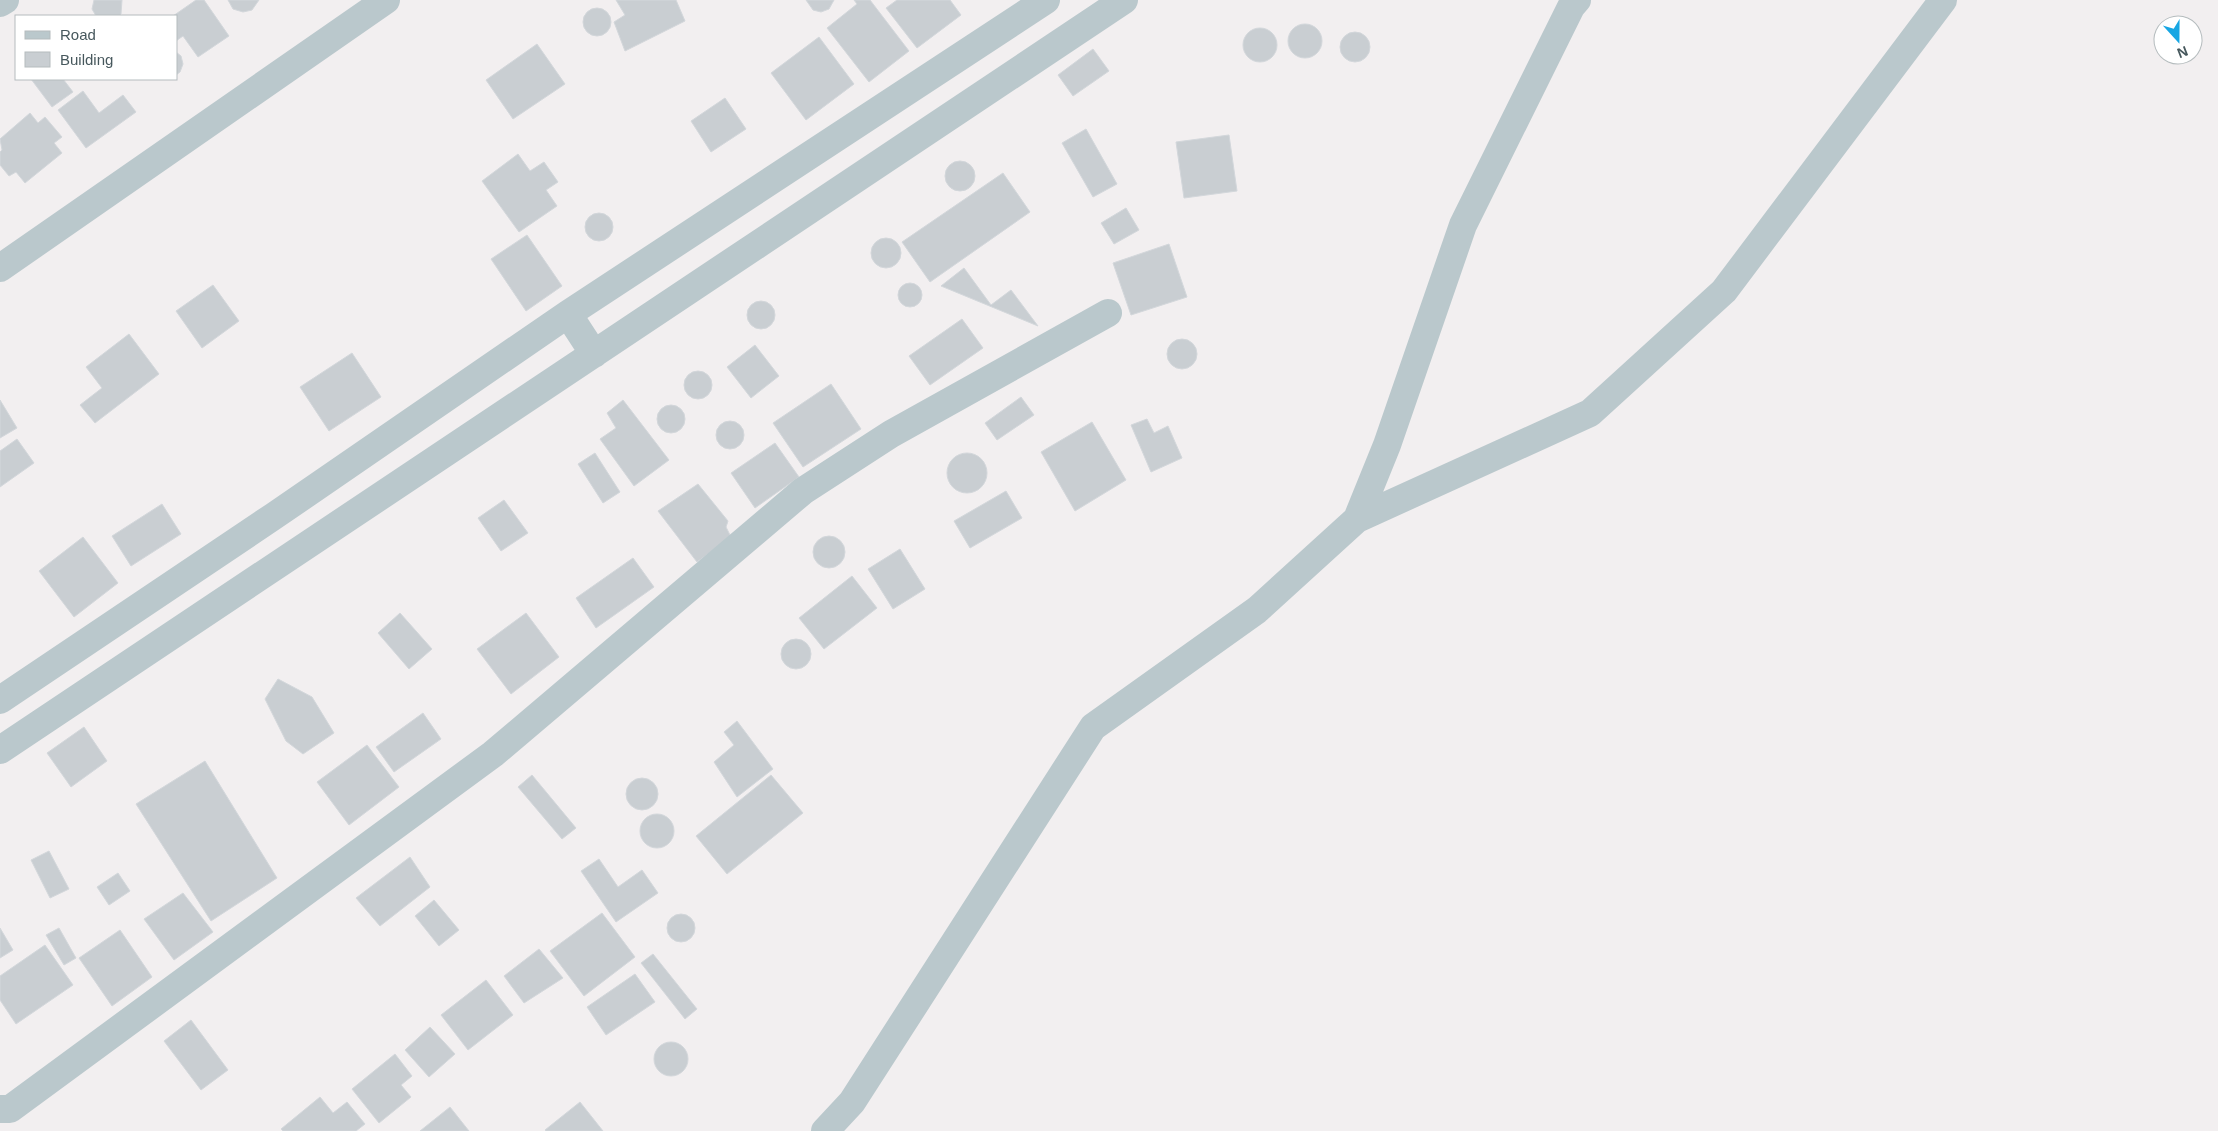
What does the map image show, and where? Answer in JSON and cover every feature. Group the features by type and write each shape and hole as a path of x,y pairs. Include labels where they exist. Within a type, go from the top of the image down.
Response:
{"street":[{"path":"0,3 5,0"},
{"path":"0,268 386,0"},
{"path":"0,700 274,516 568,314 1046,0"},
{"path":"0,750 1124,0"},
{"path":"1357,519 1387,445 1463,225 1571,7 1577,0"},
{"path":"825,1131 852,1102 1093,727 1257,610 1357,519 1590,413 1724,291 1943,0"},
{"path":"0,1109 10,1109 493,754 803,491 891,434 1108,313"},
{"path":"568,314 594,354"},
{"path":"274,516 297,553"}],"building":[{"path":"94,0 122,0 120,15 95,15 92,9"},
{"path":"196,0 204,0 229,36 198,57 183,36 178,40 178,15 174,15"},
{"path":"228,0 259,0 252,10 243,12 233,9"},
{"path":"616,0 676,0 685,21 625,51 614,22 625,15"},
{"path":"806,0 834,0 829,9 821,12 813,10"},
{"path":"854,0 870,0 909,51 869,82 827,28 857,4"},
{"path":"897,0 950,0 961,15 917,48 886,8"},
{"path":"597,8 607,12 611,22 607,32 597,36 587,32 583,22 587,12"},
{"path":"1305,24 1317,29 1322,41 1317,53 1305,58 1293,53 1288,41 1293,29"},
{"path":"1260,28 1272,33 1277,45 1272,57 1260,62 1248,57 1243,45 1248,33"},
{"path":"1355,32 1366,36 1370,47 1366,58 1355,62 1344,58 1340,47 1344,36"},
{"path":"819,37 854,84 806,120 771,73"},
{"path":"537,44 565,84 513,119 486,80"},
{"path":"1093,49 1109,71 1073,96 1058,75"},
{"path":"178,54 181,56 183,64 178,74"},
{"path":"32,80 64,80 73,92 52,107"},
{"path":"83,91 99,113 123,95 136,112 86,148 58,110"},
{"path":"725,98 746,129 711,152 691,121"},
{"path":"30,113 38,123 45,117 62,137 54,143 62,153 25,183 16,172 9,176 0,165 0,152 2,150 0,139"},
{"path":"1086,129 1117,184 1093,197 1062,143"},
{"path":"1229,135 1237,191 1184,198 1176,142"},
{"path":"518,154 530,171 544,162 558,182 546,190 557,206 519,232 482,181"},
{"path":"960,161 966,162 974,170 974,182 966,190 960,191 954,190 946,182 945,176 946,170 954,162"},
{"path":"1003,173 1030,212 930,282 902,242"},
{"path":"1126,208 1139,230 1114,244 1101,223"},
{"path":"599,213 609,217 613,227 609,237 599,241 589,237 585,227 589,217"},
{"path":"527,235 562,286 526,311 491,259"},
{"path":"886,238 897,242 901,253 897,264 886,268 875,264 871,253 875,242"},
{"path":"1169,244 1187,297 1131,315 1113,263"},
{"path":"964,268 991,305 1011,290 1038,326 941,286"},
{"path":"910,283 919,286 922,295 919,304 910,307 901,304 898,295 901,286"},
{"path":"213,285 239,321 202,348 176,311"},
{"path":"761,301 771,305 775,315 771,325 761,329 751,325 747,315 751,305"},
{"path":"962,319 983,348 930,385 909,356"},
{"path":"129,334 159,374 95,423 80,405 102,388 86,367"},
{"path":"1182,339 1193,343 1197,354 1193,365 1182,369 1171,365 1167,354 1171,343"},
{"path":"755,345 779,376 751,398 727,367"},
{"path":"352,353 381,397 329,431 300,387"},
{"path":"698,371 708,375 712,385 708,395 698,399 688,395 684,385 688,375"},
{"path":"831,384 861,429 803,467 773,423"},
{"path":"1021,397 1034,415 997,440 985,423"},
{"path":"0,400 17,428 0,438"},
{"path":"623,400 669,460 634,486 600,439 616,428 607,413"},
{"path":"671,405 681,409 685,419 681,429 671,433 661,429 657,419 661,409"},
{"path":"1147,419 1154,433 1168,426 1182,458 1151,472 1131,425"},
{"path":"730,421 740,425 744,435 740,445 730,449 720,445 716,435 720,425"},
{"path":"1092,422 1126,480 1075,511 1041,452"},
{"path":"17,439 34,463 0,487 0,451"},
{"path":"775,443 799,477 755,508 731,473"},
{"path":"595,453 620,492 603,503 578,464"},
{"path":"971,453 978,456 984,462 987,473 986,481 978,490 971,493 963,493 956,490 948,481 947,469 950,462 959,454"},
{"path":"698,484 728,521 726,527 731,537 697,562 658,511"},
{"path":"1006,491 1022,518 970,548 954,521"},
{"path":"504,500 528,533 501,551 478,518"},
{"path":"162,504 181,534 131,566 112,536"},
{"path":"829,536 835,537 840,541 844,546 844,558 840,563 835,567 829,568 823,567 818,563 814,558 813,552 814,546 818,541 823,537"},
{"path":"83,537 118,583 74,617 39,571"},
{"path":"900,549 925,589 893,609 868,569"},
{"path":"633,558 654,587 596,628 576,598"},
{"path":"852,576 877,608 824,649 799,618"},
{"path":"400,613 432,649 409,669 378,633"},
{"path":"526,613 559,657 511,694 477,649"},
{"path":"796,639 807,643 811,654 807,665 796,669 785,665 781,654 785,643"},
{"path":"278,679 312,697 334,733 303,754 286,741 265,699"},
{"path":"423,713 441,739 394,772 376,747"},
{"path":"737,721 773,769 737,797 714,762 734,745 724,732"},
{"path":"84,727 107,761 71,787 47,753"},
{"path":"367,745 399,787 349,825 317,782"},
{"path":"205,761 277,878 211,921 136,804"},
{"path":"532,775 576,828 562,839 518,787"},
{"path":"771,775 803,813 727,874 696,836"},
{"path":"642,778 648,779 653,783 657,788 657,800 653,805 648,809 642,810 636,809 631,805 627,800 626,794 627,788 631,783 636,779"},
{"path":"657,814 664,815 669,819 673,824 673,838 669,843 664,847 657,848 650,847 645,843 641,838 640,831 641,824 645,819 650,815"},
{"path":"49,851 69,889 50,898 31,860"},
{"path":"410,857 430,887 380,926 356,898"},
{"path":"599,859 618,887 642,870 658,893 616,922 581,871"},
{"path":"118,873 130,891 109,905 97,887"},
{"path":"183,893 213,932 174,960 144,919"},
{"path":"434,900 459,930 439,946 415,916"},
{"path":"602,913 635,957 584,996 550,951"},
{"path":"681,914 691,918 695,928 691,938 681,942 671,938 667,928 671,918"},
{"path":"0,928 13,950 0,958"},
{"path":"59,928 76,958 64,965 46,935"},
{"path":"120,930 152,977 112,1006 79,958"},
{"path":"45,945 73,985 16,1024 0,1000 0,976"},
{"path":"539,949 563,978 524,1003 504,976"},
{"path":"653,954 697,1009 685,1019 641,963"},
{"path":"635,974 655,1002 606,1035 587,1007"},
{"path":"486,980 513,1015 468,1050 441,1015"},
{"path":"191,1020 228,1070 201,1090 164,1041"},
{"path":"430,1027 455,1054 429,1077 405,1050"},
{"path":"671,1042 678,1043 683,1047 687,1052 687,1066 683,1071 678,1075 671,1076 664,1075 659,1071 655,1066 654,1059 655,1052 659,1047 664,1043"},
{"path":"395,1054 412,1076 401,1085 411,1097 379,1123 352,1089"},
{"path":"320,1097 333,1113 347,1102 365,1124 356,1131 283,1131 281,1129"},
{"path":"580,1102 603,1131 545,1130"},
{"path":"450,1107 469,1131 420,1131"}]}
